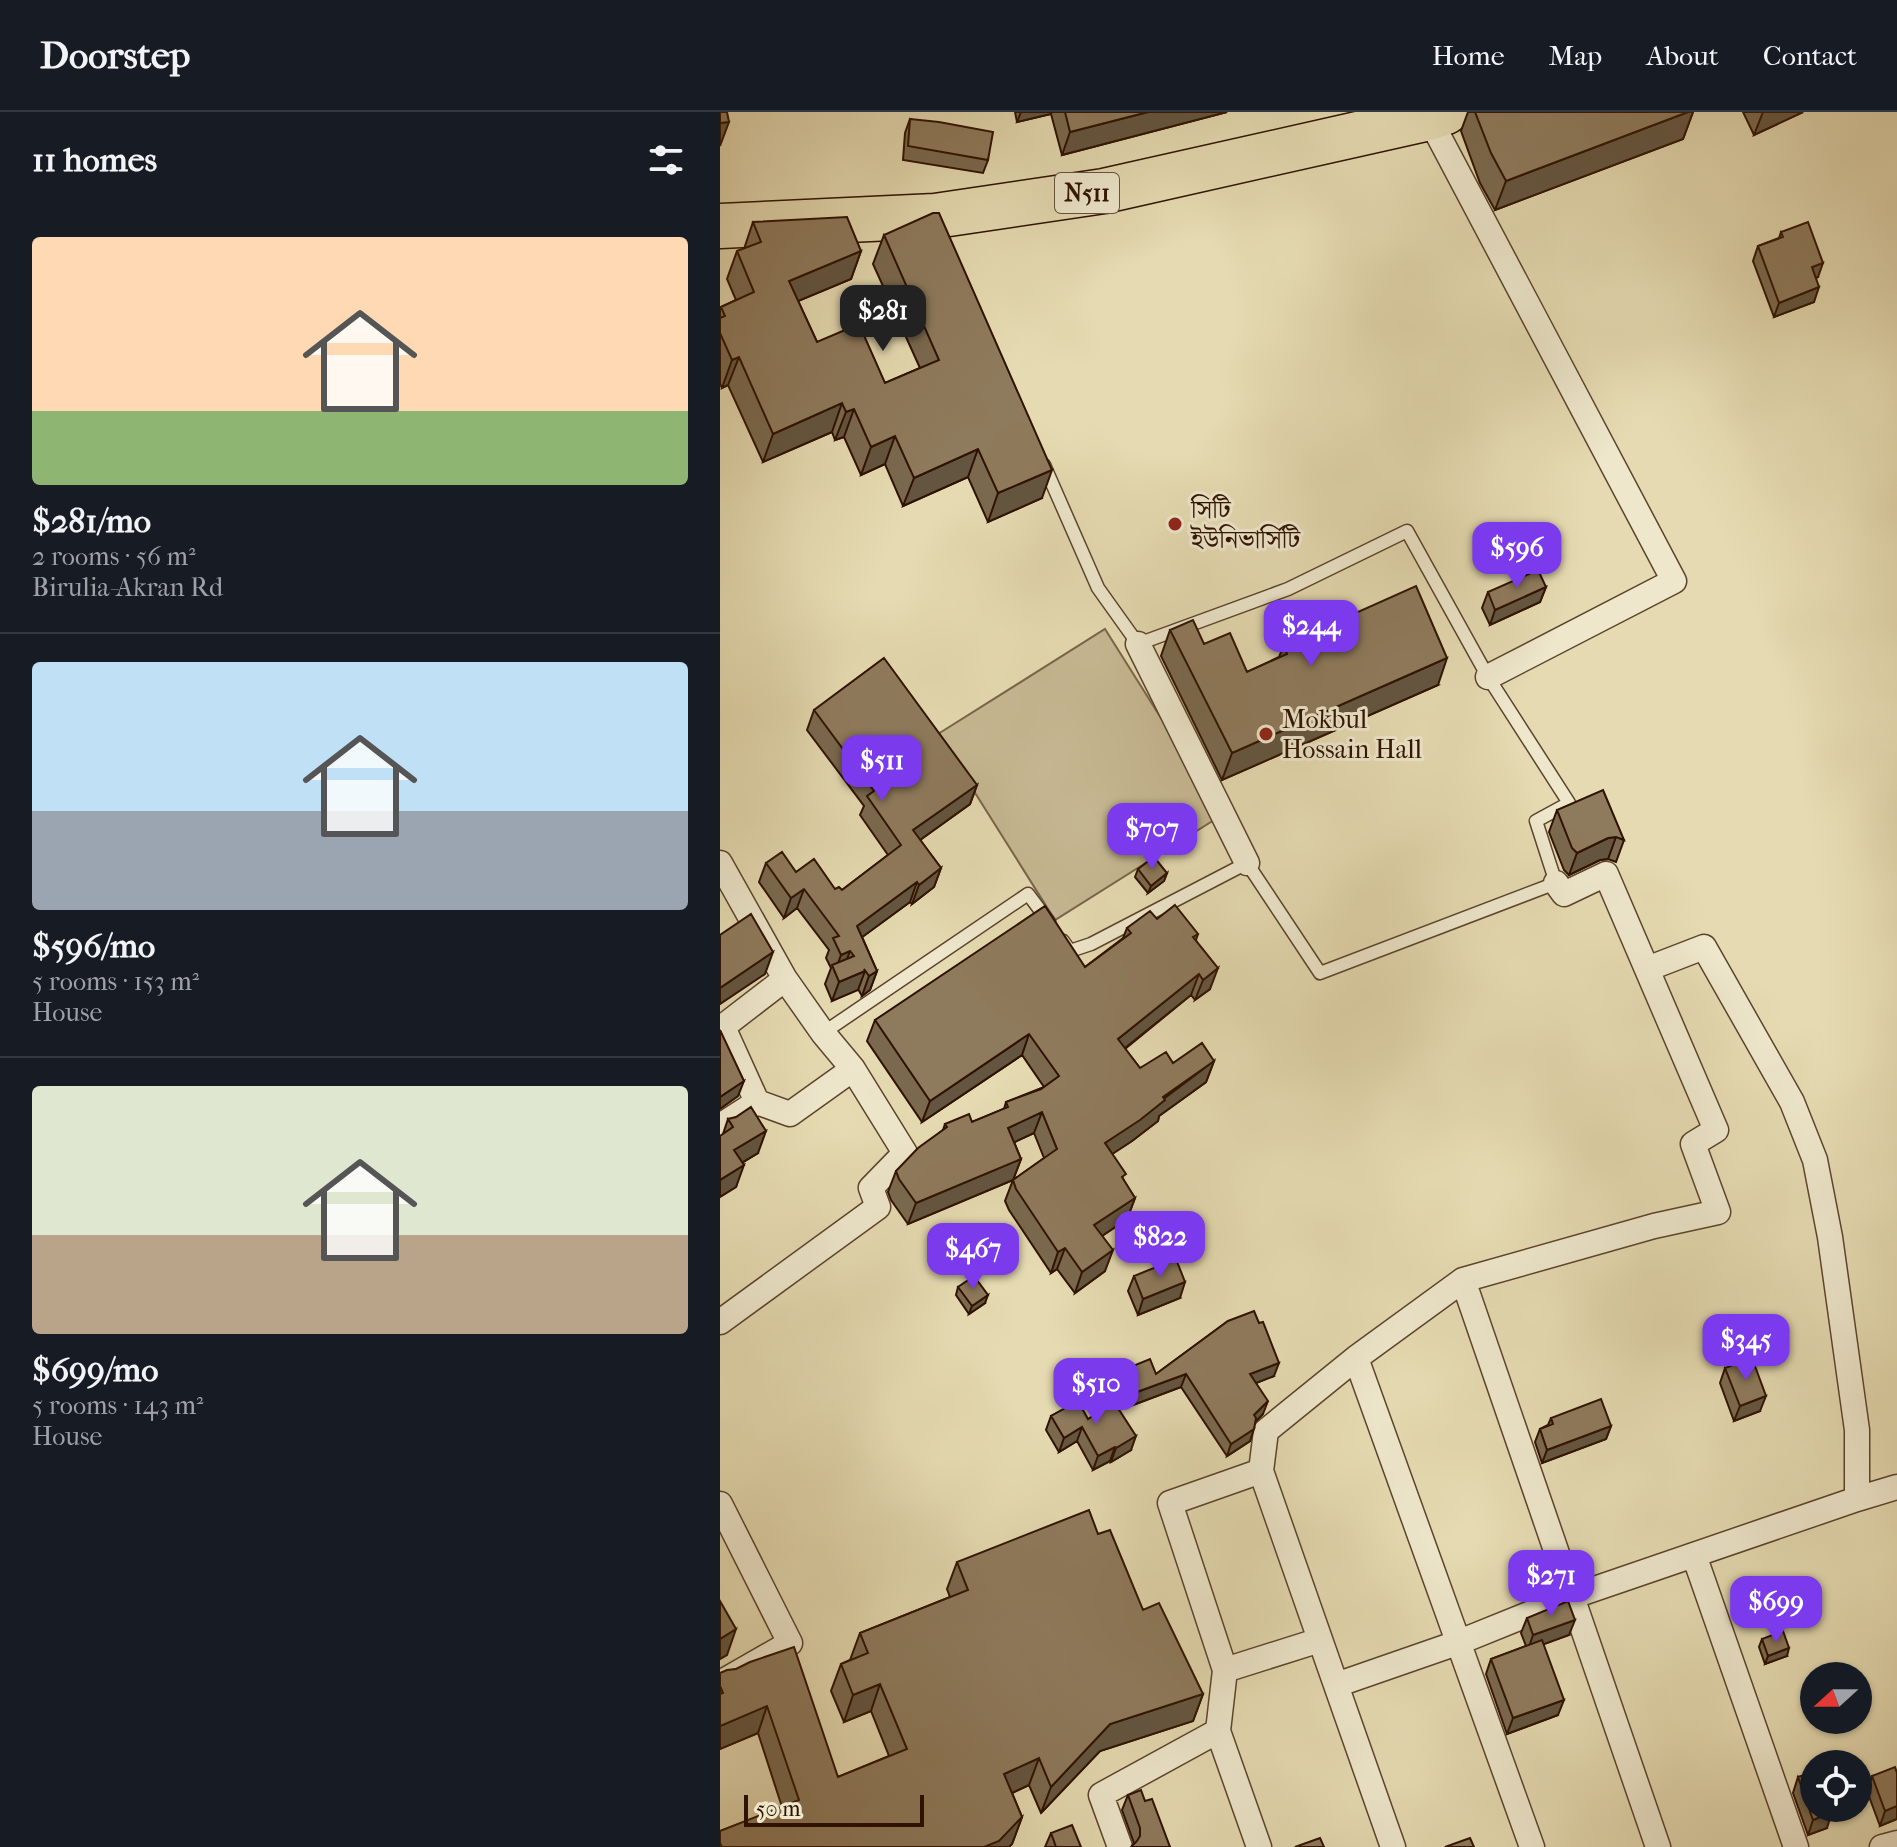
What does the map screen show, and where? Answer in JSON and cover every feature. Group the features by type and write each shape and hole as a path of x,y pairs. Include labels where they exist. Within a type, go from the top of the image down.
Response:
{"highway":[{"name":"N511","path":"720,226 938,224 1285,152 1423,116"}],"street":[{"path":"1423,116 1674,581 1488,677"},
{"path":"1138,644 1247,863"},
{"path":"720,863 785,979 853,1069 905,1153 871,1188 878,1207 720,1322"},
{"path":"1393,1847 1261,1471 1266,1431 1356,1358 1463,1280 1654,1226 1718,1212 1693,1144 1716,1130 1606,874 1564,894 1556,883"},
{"path":"1647,969 1704,947 1798,1116 1815,1160 1830,1237 1857,1430 1857,1499"},
{"path":"785,979 721,1028 757,1102 790,1114 853,1069"},
{"path":"720,1126 757,1102"},
{"path":"1463,1280 1658,1847"},
{"path":"1356,1358 1532,1847"},
{"path":"1259,1847 1218,1731 1225,1670 1170,1503 1261,1471"},
{"path":"1336,1685 1457,1643 1571,1597 1897,1487"},
{"path":"720,1504 790,1643 720,1683"},
{"path":"1694,1555 1796,1847"},
{"path":"1225,1670 1320,1640"},
{"path":"1120,1847 1101,1795 1218,1731"},
{"path":"1882,1847 1897,1843"}],"lane":[{"path":"823,1033 1028,894 1070,951 1091,944 1247,863 1320,973 1556,883 1536,821 1569,803 1488,677 1407,531 1288,589 1138,644 1098,588 1042,460"}],"shaded area":[{"path":"1105,629 1222,815 1055,920 938,734"}],"building":[{"path":"720,112 727,112 729,122 720,123"},
{"path":"1065,112 1148,112 1070,132"},
{"path":"1475,112 1688,112 1506,181"},
{"path":"910,119 993,132 988,160 908,146"},
{"path":"939,213 1052,470 998,493 978,449 914,478 895,436 871,447 854,409 846,412 842,403 773,434 739,357 732,360 720,333 720,318 725,316 721,307 754,292 737,251 761,242 753,222 847,217 861,251 789,281 817,342 859,324 885,383 939,360 884,235"},
{"path":"1808,222 1823,263 1812,267 1819,287 1779,303 1758,246 1783,237 1781,232"},
{"path":"1538,570 1546,587 1495,610 1488,592"},
{"path":"1416,586 1447,658 1232,753 1170,630 1193,620 1204,644 1230,633 1247,672 1287,654 1284,645"},
{"path":"884,658 977,785 913,830 941,868 857,926 877,971 869,976 864,969 839,982 832,965 854,956 850,951 841,955 833,938 839,936 804,889 791,898 766,863 782,852 796,872 814,859 835,889 839,887 842,890 901,845 867,796 874,791 814,710"},
{"path":"1603,790 1624,840 1608,838 1577,853 1572,848 1557,810"},
{"path":"1154,857 1167,873 1151,886 1138,869"},
{"path":"1175,905 1198,934 1193,937 1218,968 1203,980 1199,974 1118,1039 1140,1068 1166,1052 1173,1063 1202,1043 1214,1061 1163,1097 1165,1100 1140,1120 1105,1143 1126,1174 1122,1177 1135,1198 1094,1225 1113,1250 1082,1272 1065,1248 1058,1252 1016,1189 1013,1180 1057,1149 1042,1112 1008,1128 1021,1159 916,1203 896,1171 918,1148 947,1127 945,1124 969,1114 972,1122 1008,1107 1006,1102 1041,1089 1059,1076 1029,1034 930,1101 875,1020 1045,906 1085,967 1131,933 1127,928 1150,911 1157,919"},
{"path":"751,914 773,952 720,988 720,935"},
{"path":"720,1030 744,1081 720,1097"},
{"path":"751,1107 766,1131 734,1150 744,1165 720,1180 720,1136 733,1127 728,1119"},
{"path":"1176,1259 1185,1282 1143,1299 1134,1276"},
{"path":"974,1276 988,1295 972,1306 958,1287"},
{"path":"1254,1311 1259,1323 1263,1322 1279,1363 1250,1374 1268,1401 1254,1415 1254,1429 1231,1444 1186,1374 1137,1392 1128,1368 1150,1359 1156,1374 1228,1321"},
{"path":"1752,1358 1766,1396 1740,1406 1725,1368"},
{"path":"1601,1399 1611,1426 1547,1450 1540,1429 1553,1424 1551,1418"},
{"path":"1078,1401 1088,1419 1114,1402 1136,1436 1098,1456 1082,1427 1064,1438 1051,1416"},
{"path":"1089,1510 1098,1534 1110,1530 1143,1610 1159,1603 1203,1694 1110,1724 1051,1787 1039,1758 1004,1774 1022,1817 999,1841 984,1847 722,1847 720,1831 799,1800 767,1706 720,1726 720,1694 723,1693 720,1673 794,1647 838,1777 907,1749 880,1684 853,1695 841,1664 868,1653 860,1633 968,1590 957,1562"},
{"path":"720,1601 736,1629 720,1639"},
{"path":"1568,1601 1575,1620 1533,1635 1527,1618"},
{"path":"1783,1631 1789,1648 1768,1656 1762,1639"},
{"path":"1542,1640 1564,1700 1513,1718 1491,1659"},
{"path":"1895,1767 1897,1806 1885,1811 1872,1776"},
{"path":"1141,1790 1145,1801 1152,1799 1170,1847 1132,1847 1140,1836 1140,1828 1128,1795"},
{"path":"1072,1825 1081,1847 1056,1847 1051,1833"},
{"path":"1320,1838 1324,1847 1295,1847"},
{"path":"1470,1838 1474,1847 1445,1847"}],"place":[{"name":"সিটি ইউনিভার্সিটি","path":"1175,524"},
{"name":"Mokbul Hossain Hall","path":"1266,734"}]}
